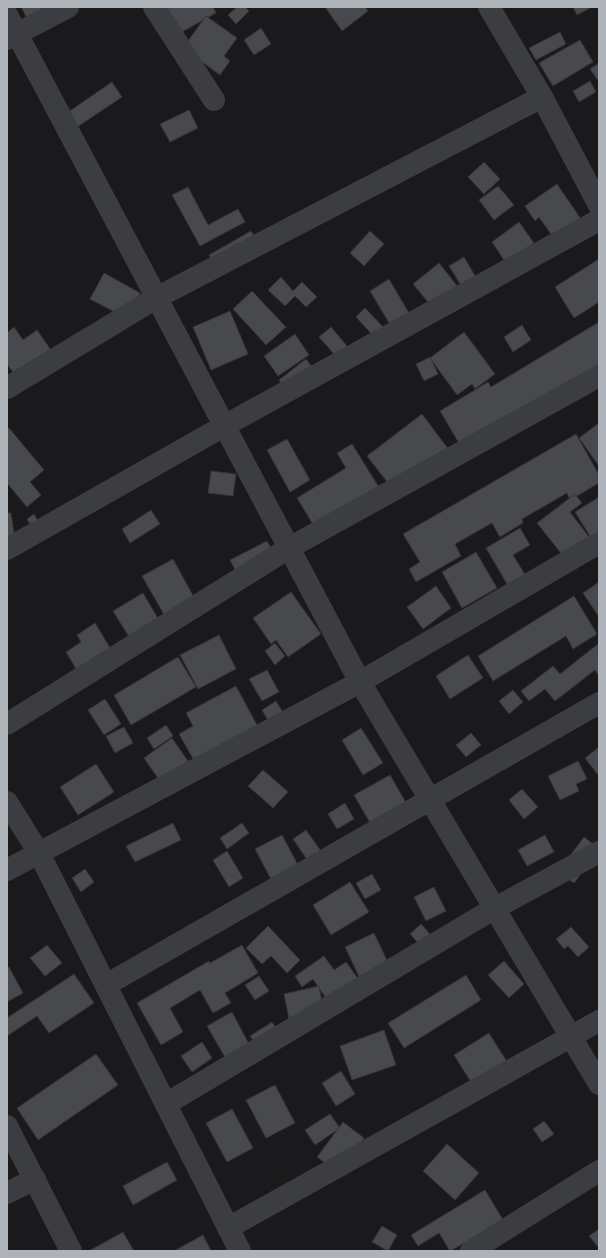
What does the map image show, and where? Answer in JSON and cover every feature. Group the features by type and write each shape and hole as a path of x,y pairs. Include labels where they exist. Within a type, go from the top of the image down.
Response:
{"street":[{"path":"12,37 68,7"},
{"path":"154,7 214,100"},
{"path":"489,7 542,97 599,205"},
{"path":"7,15 12,37 156,298 360,682 599,1084"},
{"path":"7,388 156,298 542,97"},
{"path":"7,548 224,426 599,220"},
{"path":"7,724 289,548 599,376"},
{"path":"7,870 360,682 599,543"},
{"path":"106,985 599,703"},
{"path":"7,802 39,853 240,1251"},
{"path":"166,1104 495,908 599,852"},
{"path":"228,1228 599,1021"},
{"path":"7,1126 71,1251"},
{"path":"471,1251 599,1171"},
{"path":"7,1193 35,1179"}],"building":[{"path":"21,7 47,7 30,24"},
{"path":"166,7 213,7 216,13 180,33"},
{"path":"237,7 245,7 249,11 236,24 228,15"},
{"path":"325,7 365,7 368,11 342,31"},
{"path":"573,7 592,7 577,15"},
{"path":"206,16 237,38 224,56 230,61 220,75 183,48"},
{"path":"261,28 271,44 254,55 244,40"},
{"path":"560,32 566,44 536,60 529,48"},
{"path":"580,40 593,62 553,86 539,63"},
{"path":"599,63 599,82 590,69"},
{"path":"590,81 596,92 579,102 573,91"},
{"path":"112,82 122,97 71,131 61,117"},
{"path":"189,110 198,128 170,142 160,124"},
{"path":"484,162 500,179 484,194 468,177"},
{"path":"557,184 585,225 558,244 539,217 535,221 525,206"},
{"path":"498,186 514,205 494,220 479,200"},
{"path":"188,187 208,225 238,209 245,222 200,246 172,195"},
{"path":"519,222 534,243 506,263 492,242"},
{"path":"251,231 261,247 219,272 209,255"},
{"path":"370,231 384,244 364,266 350,253"},
{"path":"464,257 481,286 467,295 449,266"},
{"path":"599,259 599,302 574,318 555,287"},
{"path":"439,263 462,292 437,313 413,284"},
{"path":"104,273 140,293 126,318 90,299"},
{"path":"281,277 293,291 302,282 317,297 306,307 295,296 285,306 268,290"},
{"path":"389,279 413,320 394,331 370,291"},
{"path":"252,291 286,327 266,345 233,309"},
{"path":"365,308 388,332 378,341 356,317"},
{"path":"230,311 248,354 211,370 193,327"},
{"path":"599,322 599,380 466,455 440,411 488,382 491,387"},
{"path":"522,325 531,340 513,352 504,337"},
{"path":"14,327 23,340 37,330 58,360 22,385 7,364 7,333"},
{"path":"331,327 353,353 342,363 319,337"},
{"path":"464,332 495,374 475,389 472,384 457,395 430,358"},
{"path":"295,334 309,355 278,376 264,356"},
{"path":"430,357 438,374 424,381 416,364"},
{"path":"306,359 318,375 291,396 279,380"},
{"path":"422,414 455,458 395,492 367,456"},
{"path":"599,423 599,466 579,438"},
{"path":"9,428 44,470 30,482 41,495 27,507 7,483 7,429"},
{"path":"576,434 599,475 599,483 570,500 567,493 522,519 523,523 500,537 492,523 455,544 461,556 416,582 409,569 420,562 403,534"},
{"path":"287,439 310,480 290,492 267,450"},
{"path":"352,444 385,497 320,536 297,498 346,468 337,453"},
{"path":"211,471 236,474 233,496 208,493"},
{"path":"575,494 582,503 570,512 589,537 564,557 537,523"},
{"path":"599,497 599,537 593,541 575,512"},
{"path":"151,510 160,524 130,543 122,529"},
{"path":"7,513 11,513 16,547 7,548"},
{"path":"34,514 44,531 36,536 27,519"},
{"path":"520,528 530,545 513,555 529,581 511,591 486,548"},
{"path":"267,541 277,560 240,579 230,560"},
{"path":"476,552 497,588 462,608 442,572"},
{"path":"173,559 196,601 166,618 142,576"},
{"path":"599,582 599,617 583,593"},
{"path":"436,586 451,608 423,629 407,607"},
{"path":"291,592 321,634 288,657 276,640 271,644 253,618"},
{"path":"143,593 160,622 131,640 113,611"},
{"path":"574,596 597,634 573,649 566,636 493,681 478,656"},
{"path":"95,623 112,651 78,672 66,652 81,642 77,635"},
{"path":"219,635 236,669 198,689 180,655"},
{"path":"275,643 285,656 275,665 265,651"},
{"path":"598,644 599,676 595,670 555,701 545,689 529,701 521,691 553,666 560,674"},
{"path":"468,655 483,678 450,699 436,676"},
{"path":"178,657 196,687 131,725 114,695"},
{"path":"267,670 279,692 262,701 249,679"},
{"path":"236,686 257,725 195,762 179,734 193,726 186,713"},
{"path":"513,690 523,702 509,714 499,701"},
{"path":"105,699 121,724 104,735 88,710"},
{"path":"276,701 285,716 271,725 262,710"},
{"path":"166,725 173,736 154,749 147,738"},
{"path":"124,727 133,743 115,753 106,736"},
{"path":"361,728 383,763 363,775 342,740"},
{"path":"471,733 481,745 466,757 456,745"},
{"path":"172,738 190,764 162,784 144,758"},
{"path":"599,747 599,776 585,758"},
{"path":"578,761 587,779 576,784 579,791 560,800 548,776"},
{"path":"96,764 114,792 78,815 60,787"},
{"path":"263,770 288,792 273,808 248,786"},
{"path":"390,775 409,808 373,828 354,795"},
{"path":"522,789 538,807 524,819 509,800"},
{"path":"345,803 354,819 337,829 328,814"},
{"path":"173,823 181,840 135,862 126,846"},
{"path":"242,823 249,833 227,849 220,838"},
{"path":"306,830 321,851 308,861 293,839"},
{"path":"282,835 298,865 271,879 255,849"},
{"path":"545,835 554,852 527,866 518,850"},
{"path":"584,837 599,849 574,883 558,872"},
{"path":"227,851 243,878 229,887 213,860"},
{"path":"85,869 94,882 81,892 72,878"},
{"path":"372,874 381,890 365,899 356,883"},
{"path":"350,882 369,912 331,935 313,905"},
{"path":"434,887 446,911 426,921 414,897"},
{"path":"421,924 430,934 419,944 410,934"},
{"path":"268,926 300,960 287,973 271,956 262,964 246,948"},
{"path":"571,927 589,947 578,957 568,946 564,949 556,939"},
{"path":"374,933 392,971 363,985 345,947"},
{"path":"47,945 62,963 45,976 30,958"},
{"path":"242,945 258,973 225,993 231,1003 213,1013 200,990 170,1008 183,1032 161,1045 137,1003 209,961 210,963"},
{"path":"324,956 334,970 346,962 367,991 336,1013 313,979 302,987 295,976"},
{"path":"504,961 524,984 509,998 488,975"},
{"path":"9,967 23,993 7,1002 7,968"},
{"path":"74,974 94,1003 49,1033 37,1016 7,1036 7,1018"},
{"path":"466,975 481,1000 404,1048 388,1023"},
{"path":"259,976 269,991 255,1000 245,985"},
{"path":"319,986 325,1017 290,1024 284,994"},
{"path":"232,1012 250,1046 226,1059 207,1026"},
{"path":"272,1022 283,1039 261,1053 250,1036"},
{"path":"384,1030 396,1065 352,1080 340,1046"},
{"path":"489,1033 514,1073 479,1095 454,1055"},
{"path":"202,1042 212,1058 192,1072 181,1056"},
{"path":"96,1054 118,1085 38,1140 17,1108"},
{"path":"341,1071 355,1094 336,1106 322,1083"},
{"path":"275,1085 295,1123 266,1138 246,1100"},
{"path":"232,1109 253,1148 227,1162 206,1123"},
{"path":"330,1114 340,1128 315,1145 305,1130"},
{"path":"544,1121 554,1134 542,1142 533,1129"},
{"path":"343,1122 364,1138 339,1173 317,1157"},
{"path":"447,1144 479,1173 455,1200 423,1171"},
{"path":"167,1162 177,1180 133,1205 123,1186"},
{"path":"485,1190 511,1233 482,1233 450,1251 439,1233 418,1246 411,1235"},
{"path":"382,1226 397,1235 388,1251 372,1242"},
{"path":"599,1229 599,1248 589,1236"},
{"path":"123,1232 134,1251 89,1251"},
{"path":"203,1235 211,1251 174,1251"}]}
